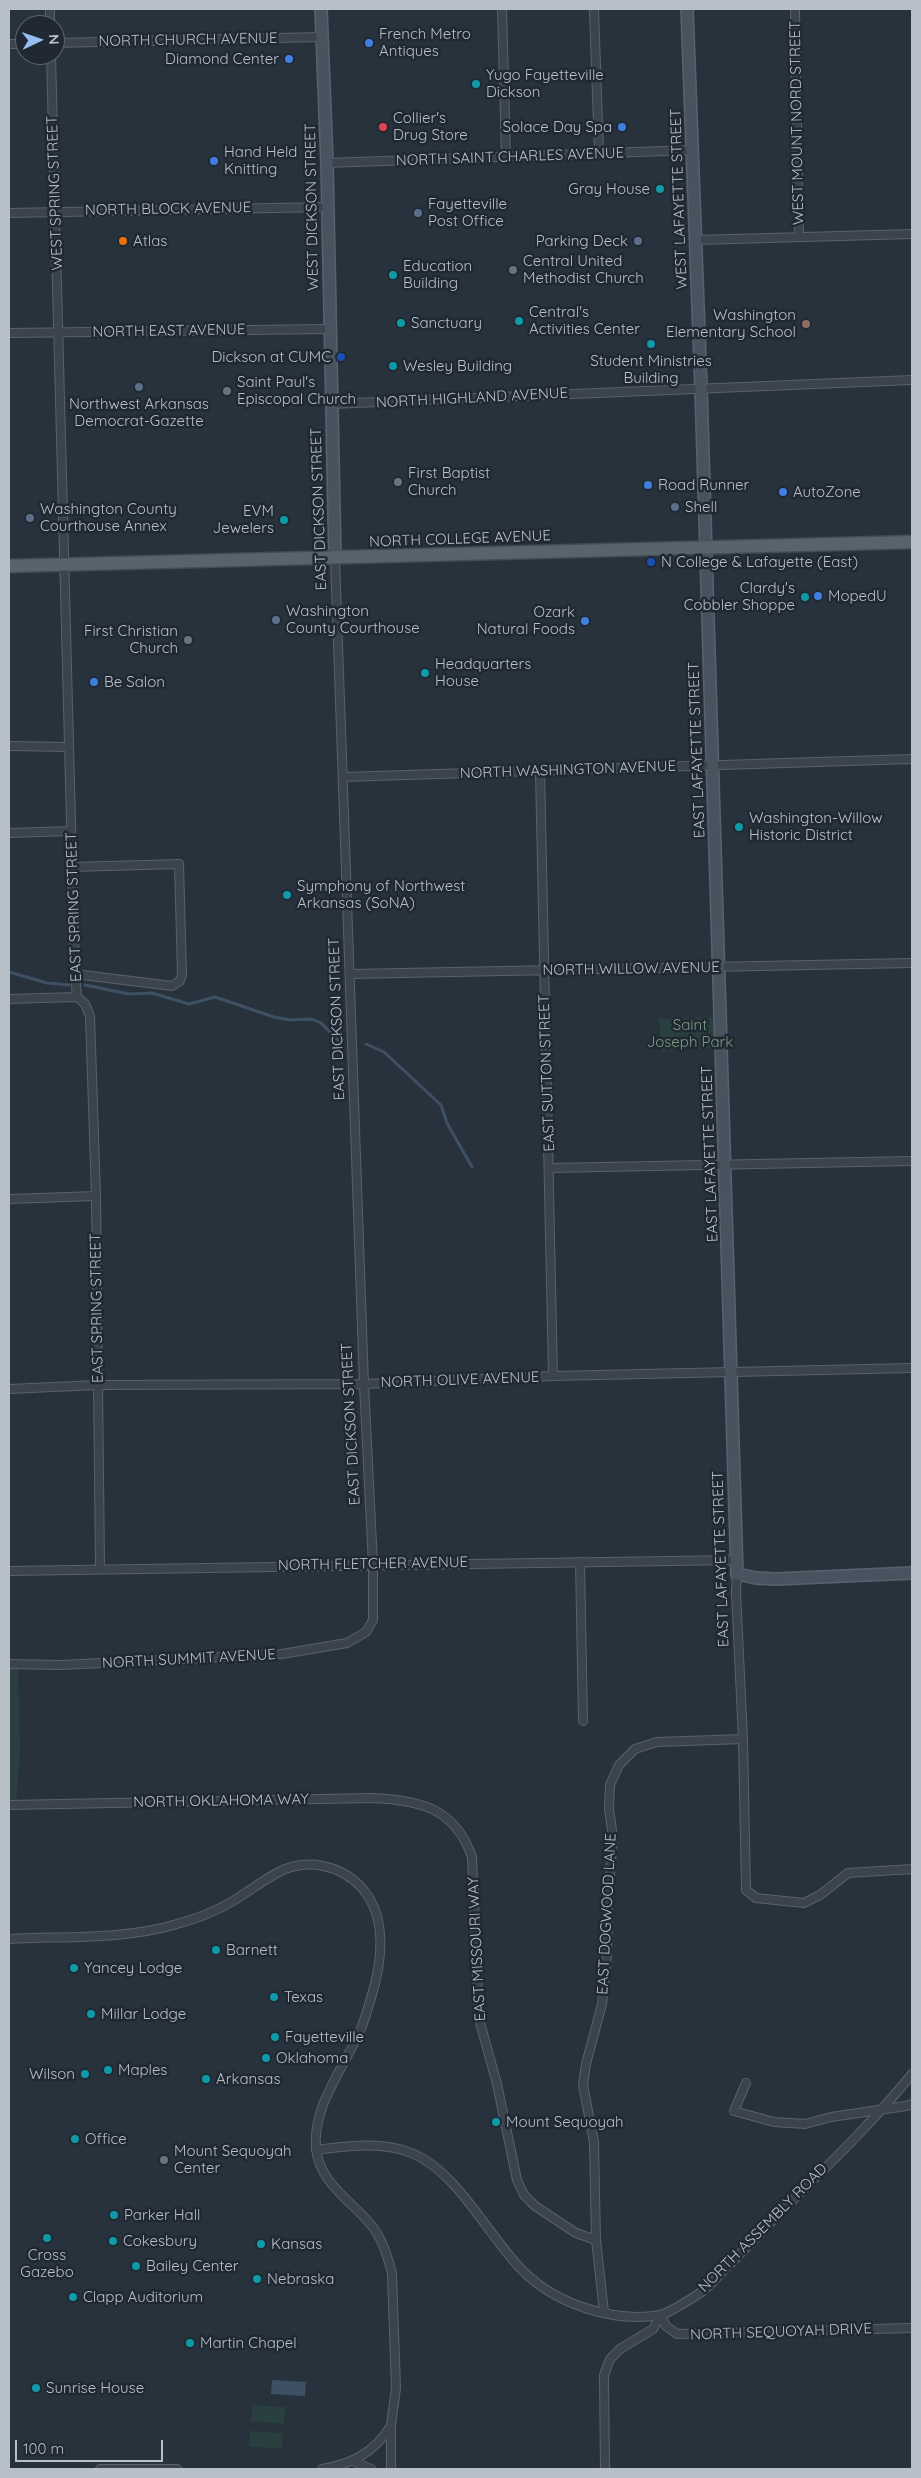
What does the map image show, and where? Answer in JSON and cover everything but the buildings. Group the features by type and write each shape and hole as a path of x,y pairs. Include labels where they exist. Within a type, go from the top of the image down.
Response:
{"main road":[{"name":"WEST DICKSON STREET","path":"321,9 331,404"},
{"name":"WEST LAFAYETTE STREET","path":"687,9 702,388"},
{"name":"EAST LAFAYETTE STREET","path":"702,388 711,765 738,1574"},
{"name":"EAST DICKSON STREET","path":"331,404 335,559"},
{"name":"NORTH COLLEGE AVENUE","path":"9,566 335,559 912,542"},
{"path":"738,1574 756,1578 776,1579 912,1574"}],"street":[{"path":"502,9 506,157"},
{"path":"594,9 599,154"},
{"name":"WEST MOUNT NORD STREET","path":"795,9 799,236"},
{"name":"NORTH CHURCH AVENUE","path":"65,42 321,37"},
{"name":"WEST SPRING STREET","path":"51,65 58,332"},
{"name":"NORTH SAINT CHARLES AVENUE","path":"326,163 693,150"},
{"name":"NORTH BLOCK AVENUE","path":"9,213 327,207"},
{"path":"696,240 912,234"},
{"name":"NORTH EAST AVENUE","path":"9,333 329,329"},
{"name":"EAST SPRING STREET","path":"58,332 75,974 77,997 85,1004 90,1016 96,1196 100,1568"},
{"name":"NORTH HIGHLAND AVENUE","path":"331,404 912,380"},
{"name":"EAST DICKSON STREET","path":"335,559 364,1384 373,1564 372,1620 366,1632"},
{"path":"9,746 69,747"},
{"name":"NORTH WASHINGTON AVENUE","path":"343,776 912,759"},
{"name":"EAST SUTTON STREET","path":"540,771 543,970 550,1168 554,1376"},
{"path":"9,833 71,831"},
{"path":"72,867 179,864 182,974 180,981 172,986 75,974"},
{"name":"NORTH WILLOW AVENUE","path":"351,974 912,963"},
{"path":"9,999 77,997"},
{"path":"550,1168 912,1161"},
{"path":"9,1199 96,1196"},
{"name":"NORTH OLIVE AVENUE","path":"9,1389 98,1385 364,1384 554,1376 912,1368"},
{"name":"NORTH FLETCHER AVENUE","path":"9,1571 100,1568 737,1560"},
{"path":"580,1562 583,1721"},
{"name":"EAST LAFAYETTE STREET","path":"738,1574 736,1592 743,1739 746,1890 756,1898 804,1903 820,1895 848,1873 912,1869"},
{"name":"NORTH SUMMIT AVENUE","path":"9,1664 61,1666 282,1654 347,1643 366,1632"},
{"name":"EAST DOGWOOD LANE","path":"604,2312 596,2240 594,2142 583,2085 586,2064 602,2004 607,1955 608,1900 613,1837 609,1809 610,1785 619,1765 635,1750 657,1742 743,1739"},
{"name":"NORTH OKLAHOMA WAY","path":"9,1805 372,1798 395,1799 432,1808"},
{"name":"EAST MISSOURI WAY","path":"432,1808 450,1821 465,1837 472,1857 479,2019 497,2084 517,2180 524,2195 535,2206 576,2233 596,2240"},
{"path":"9,1939 136,1933 178,1924 225,1905 279,1872 298,1866 314,1864 330,1867 357,1883 367,1894 378,1916 380,1949 375,1983 362,2026 318,2118 316,2150 322,2170 329,2183 372,2226 388,2259 392,2274 396,2388 390,2426 390,2469"},
{"name":"NORTH ASSEMBLY ROAD","path":"661,2315 704,2290 884,2108 912,2074"},
{"path":"746,2083 734,2111 774,2122 805,2124 831,2117 912,2104"},
{"path":"316,2150 362,2146 389,2148 416,2154 441,2173 456,2188 508,2254 544,2289 566,2302 604,2312 631,2315 661,2315 653,2329 620,2349 610,2359 604,2375 605,2469"},
{"name":"NORTH SEQUOYAH DRIVE","path":"661,2315 666,2326 677,2334 912,2328"},
{"path":"322,2469 353,2461 374,2447 390,2426"},
{"path":"353,2461 371,2469"},
{"path":"100,2469 177,2469"}],"green space":[{"name":"Saint Joseph Park","path":"720,1017 721,1048 661,1050 659,1019"},
{"path":"9,1664 18,1664 20,1751 16,1805 9,1805"},
{"path":"252,2405 285,2407 284,2424 251,2421"},
{"path":"250,2431 283,2433 282,2449 249,2446"}],"water":[{"path":"272,2380 306,2382 305,2396 271,2394"}],"waterway":[{"path":"9,972 47,983 69,985"},
{"path":"85,985 129,994 152,993 189,1004 215,997 274,1017 290,1020 312,1019 321,1023 339,1041"},
{"path":"366,1044 384,1052 441,1105 447,1123 472,1167"}],"place":[{"name":"French Metro Antiques","path":"369,43"},
{"name":"Diamond Center","path":"289,59"},
{"name":"Yugo Fayetteville Dickson","path":"476,84"},
{"name":"Collier's Drug Store","path":"383,127"},
{"name":"Solace Day Spa","path":"622,127"},
{"name":"Hand Held Knitting","path":"214,161"},
{"name":"Gray House","path":"660,189"},
{"name":"Fayetteville Post Office","path":"418,213"},
{"name":"Atlas","path":"123,241"},
{"name":"Parking Deck","path":"638,241"},
{"name":"Central United Methodist Church","path":"513,270"},
{"name":"Education Building","path":"393,275"},
{"name":"Central's Activities Center","path":"519,321"},
{"name":"Sanctuary","path":"401,323"},
{"name":"Washington Elementary School","path":"806,324"},
{"name":"Student Ministries Building","path":"651,344"},
{"name":"Dickson at CUMC","path":"341,357"},
{"name":"Wesley Building","path":"393,366"},
{"name":"Northwest Arkansas Democrat-Gazette","path":"139,387"},
{"name":"Saint Paul's Episcopal Church","path":"227,391"},
{"name":"First Baptist Church","path":"398,482"},
{"name":"Road Runner","path":"648,485"},
{"name":"AutoZone","path":"783,492"},
{"name":"Shell","path":"675,507"},
{"name":"Washington County Courthouse Annex","path":"30,518"},
{"name":"EVM Jewelers","path":"284,520"},
{"name":"N College & Lafayette (East)","path":"651,562"},
{"name":"MopedU","path":"818,596"},
{"name":"Clardy's Cobbler Shoppe","path":"805,597"},
{"name":"Washington County Courthouse","path":"276,620"},
{"name":"Ozark Natural Foods","path":"585,621"},
{"name":"First Christian Church","path":"188,640"},
{"name":"Headquarters House","path":"425,673"},
{"name":"Be Salon","path":"94,682"},
{"name":"Washington-Willow Historic District","path":"739,827"},
{"name":"Symphony of Northwest Arkansas (SoNA)","path":"287,895"},
{"name":"Barnett","path":"216,1950"},
{"name":"Yancey Lodge","path":"74,1968"},
{"name":"Texas","path":"274,1997"},
{"name":"Millar Lodge","path":"91,2014"},
{"name":"Fayetteville","path":"275,2037"},
{"name":"Oklahoma","path":"266,2058"},
{"name":"Maples","path":"108,2070"},
{"name":"Wilson","path":"85,2074"},
{"name":"Arkansas","path":"206,2079"},
{"name":"Mount Sequoyah","path":"496,2122"},
{"name":"Office","path":"75,2139"},
{"name":"Mount Sequoyah Center","path":"164,2160"},
{"name":"Parker Hall","path":"114,2215"},
{"name":"Cross Gazebo","path":"47,2238"},
{"name":"Cokesbury","path":"113,2241"},
{"name":"Kansas","path":"261,2244"},
{"name":"Bailey Center","path":"136,2266"},
{"name":"Nebraska","path":"257,2279"},
{"name":"Clapp Auditorium","path":"73,2297"},
{"name":"Martin Chapel","path":"190,2343"},
{"name":"Sunrise House","path":"36,2388"}]}
